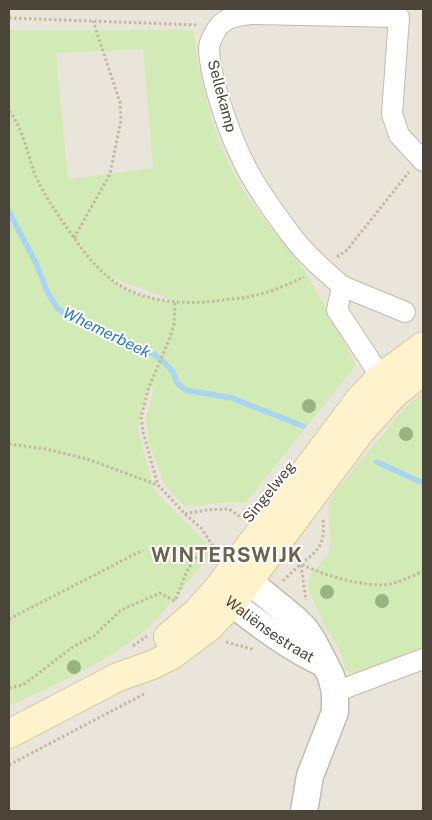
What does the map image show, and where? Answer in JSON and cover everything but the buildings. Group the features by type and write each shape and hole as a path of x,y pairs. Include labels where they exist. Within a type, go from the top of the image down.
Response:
{"main road":[{"name":"Singelweg","path":"9,734 118,677 177,630 224,597 231,563 360,399 381,377 423,346"},
{"name":"Singelweg","path":"231,563 360,432 394,394 423,371"}],"street":[{"path":"218,26 230,17 251,14 399,17 392,114 399,134 421,160"},
{"name":"Sellekamp","path":"218,26 209,46 220,102 235,142 255,183 289,233 321,268 342,286 405,312"},
{"path":"342,286 337,310 381,377"},
{"name":"Waliënsestraat","path":"231,563 305,629 331,676 335,692 335,712 310,776 304,811"},
{"name":"Waliënsestraat","path":"224,597 308,657 325,664"},
{"path":"335,692 423,659"}],"path":[{"path":"9,18 218,26"},
{"path":"74,238 110,174 121,120 120,102 93,20"},
{"path":"9,111 16,120 36,176 56,212 74,238 106,275 117,284 130,291 175,303 248,298 297,280 321,268 347,250 421,160"},
{"path":"158,486 155,470 146,447 141,417 149,387 174,324 175,303"},
{"path":"9,444 46,449 87,459 158,486 201,528 213,545 231,563"},
{"path":"185,514 206,510 229,510 245,520"},
{"path":"9,688 23,684 74,646 94,636 121,610 160,593 175,601 192,561 202,551 213,545"},
{"path":"9,619 143,550"},
{"path":"301,565 346,581 389,584 423,571"},
{"path":"126,651 150,634"}],"shaded area":[{"path":"9,9 423,9 423,811 9,811"}],"green space":[{"path":"9,30 193,30 210,114 234,174 252,203 307,275 356,365 246,502 227,502 185,507 165,485 148,441 146,418 154,388 147,388 140,414 138,431 154,488 213,551 165,609 134,639 82,671 9,706","holes":["143,49 153,168 68,179 56,53","108,276 172,300 173,302 147,297 129,290 114,282"]},
{"path":"423,393 423,651 366,673 353,673 345,669 339,648 324,624 309,591 308,583 311,574 326,557 331,545 328,506 336,491 405,408"}],"waterway":[{"name":"Whemerbeek","path":"9,212 57,308 82,323 120,337 155,355 168,366 173,372 177,383 186,390 232,398 303,426"},
{"name":"Whemerbeek","path":"377,462 423,483"}],"district":[{"name":"WINTERSWIJK","path":"227,555"}]}
